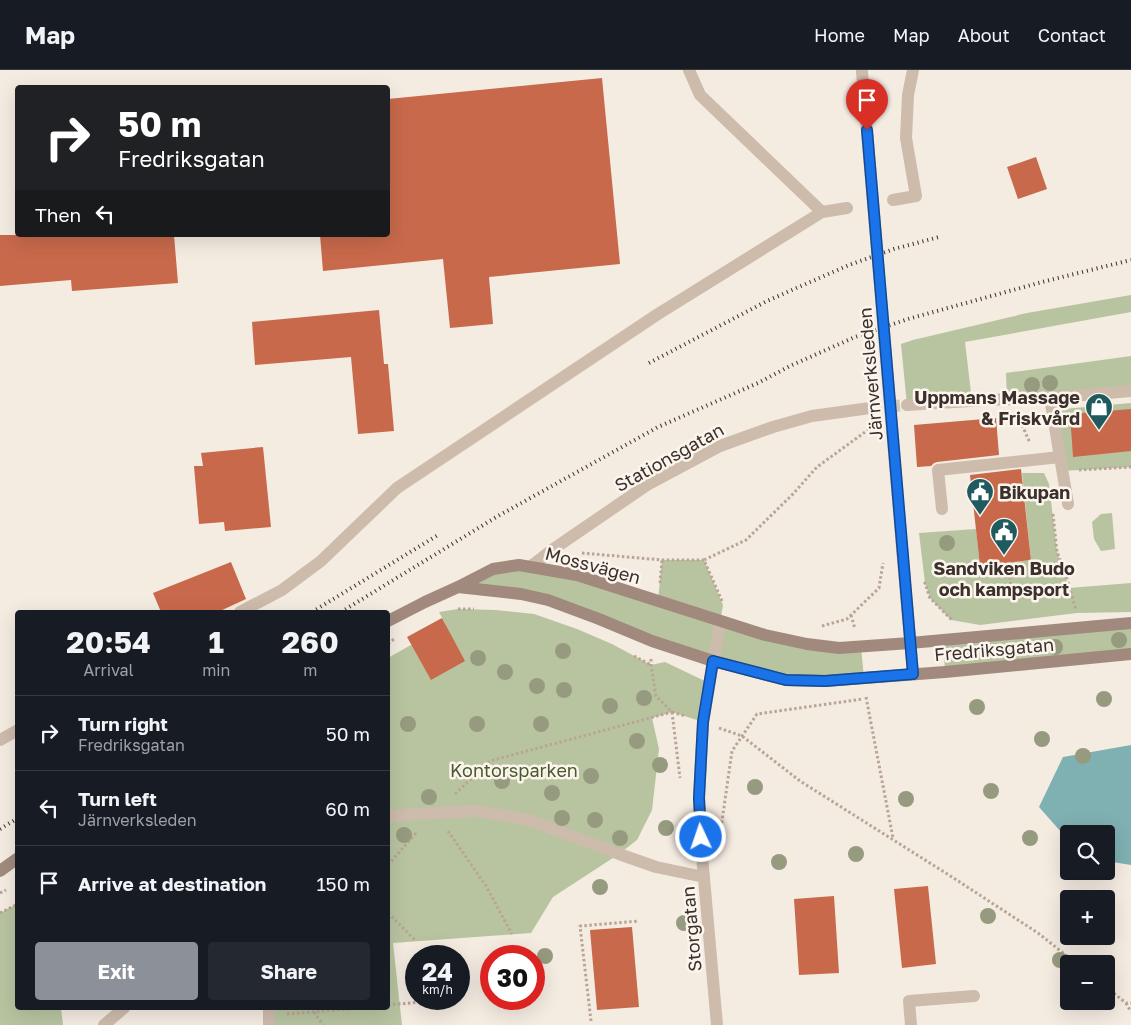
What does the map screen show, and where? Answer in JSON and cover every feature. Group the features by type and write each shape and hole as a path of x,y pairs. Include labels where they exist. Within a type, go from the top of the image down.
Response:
{"street":[{"path":"688,70 700,95 822,212"},
{"path":"893,200 916,196 906,138 908,95 913,70"},
{"name":"Järnverksleden","path":"862,71 913,674"},
{"path":"244,610 282,590 321,561 397,488 658,314 822,212 846,208"},
{"path":"906,405 1050,398 1131,391"},
{"path":"1050,398 1068,504"},
{"name":"Stationsgatan","path":"530,567 647,485 720,446 773,427 812,416 870,408"},
{"path":"942,509 938,470 1060,457"},
{"name":"Mossvägen","path":"390,620 493,569 519,565 577,575 720,622"},
{"path":"458,587 520,594 548,600 598,618 652,641 713,661"},
{"name":"Fredriksgatan","path":"720,622 765,635 807,644 839,648 1131,623"},
{"name":"Storgatan","path":"718,1025 704,877 699,798 703,722 720,622"},
{"name":"Fredriksgatan","path":"713,661 786,680 825,681 1131,654"},
{"path":"0,740 15,732"},
{"path":"390,816 478,811 529,820 656,867 704,877"},
{"path":"0,870 15,860"},
{"path":"911,1025 909,1001 974,996"},
{"path":"104,1025 122,1010"}],"path":[{"path":"662,560 704,560 746,540 792,495 817,467 878,423"},
{"path":"1062,472 1131,466"},
{"path":"704,560 723,604"},
{"path":"820,626 847,620 879,588 883,562"},
{"path":"1009,572 1012,593 1070,588"},
{"path":"879,588 925,584 930,598 951,620 961,622"},
{"path":"458,609 477,610"},
{"path":"851,616 857,635"},
{"path":"390,643 395,639"},
{"path":"628,652 651,665"},
{"path":"720,830 732,751 757,714 866,698 893,839"},
{"path":"390,863 434,813 490,761 672,712 742,736 800,781 1038,933 1066,955"},
{"path":"434,813 486,886 512,934"},
{"path":"0,913 15,906"},
{"path":"390,916 416,941"},
{"path":"591,1021 580,926 639,921"},
{"path":"1115,994 1126,1003 1131,1012"},
{"path":"390,1005 405,1003"},
{"path":"1126,1003 1131,1003"},
{"path":"269,1016 338,1010"},
{"path":"314,1012 323,1025"}],"green space":[{"path":"1131,295 1131,312 965,342 972,401 907,405 901,344 1027,313"},
{"path":"1131,356 1131,391 1007,399 1006,373"},
{"path":"1131,403 1131,467 1062,471 1052,410"},
{"path":"1022,473 1044,473 1049,484 1057,552 1069,588 1131,583 1131,612 1077,613 980,625 951,620 930,598 925,583 919,533 976,529 980,566 1031,560"},
{"path":"1112,513 1115,549 1101,551 1094,539 1092,522 1101,514"},
{"path":"662,560 704,560 723,605 720,622 765,635 861,647 864,678 786,680 548,600 458,587 519,565 658,600"},
{"name":"Kontorsparken","path":"458,609 534,614 612,644 651,665 665,662 709,683 703,722 672,712 652,718 659,749 652,810 637,840 553,897 531,933 393,943 402,1025 269,1025 269,1010 390,1010 390,657 446,625 439,612"},
{"path":"1131,623 1131,654 945,672 943,640"},
{"path":"15,905 15,1010 61,1010 63,1025 0,1025 0,913"}],"water":[{"path":"1131,745 1131,865 1115,862 1115,825 1060,825 1060,831 1039,807 1063,757"}],"building":[{"path":"602,78 620,264 489,277 493,324 450,328 443,259 323,271 320,237 390,237 390,99"},
{"path":"1036,157 1047,189 1018,199 1007,167"},
{"path":"0,235 15,235 15,237 174,237 178,283 72,291 71,280 0,286"},
{"path":"379,310 384,364 388,364 394,431 358,434 351,357 255,365 252,322"},
{"path":"1131,409 1131,451 1073,457 1070,414"},
{"path":"996,418 999,455 937,462 931,466 917,467 914,425"},
{"path":"263,447 271,527 225,531 224,522 199,524 194,466 203,466 201,453"},
{"path":"1021,469 1031,560 980,566 970,475"},
{"path":"231,562 246,599 222,610 160,610 153,593"},
{"path":"442,618 465,661 431,680 407,637"},
{"path":"928,886 936,964 902,968 894,889"},
{"path":"834,896 839,973 799,975 794,899"},
{"path":"632,927 639,1007 597,1010 590,930"}],"tunnel":[{"path":"870,408 907,405"}],"railway":[{"path":"649,363 767,301 849,265 894,249 939,237"},
{"path":"344,610 498,516 658,427 758,383 790,366 855,337 908,319 1131,260"},
{"path":"315,610 438,535"},
{"path":"0,829 15,820"}],"place":[{"name":"Uppmans Massage & Friskvård","path":"1099,431"},
{"name":"Bikupan","path":"980,516"},
{"name":"Sandviken Budo och kampsport","path":"1004,556"}],"route":[{"path":"701,837 699,798 703,722 713,661 786,680 825,681 913,674 867,130"}]}
